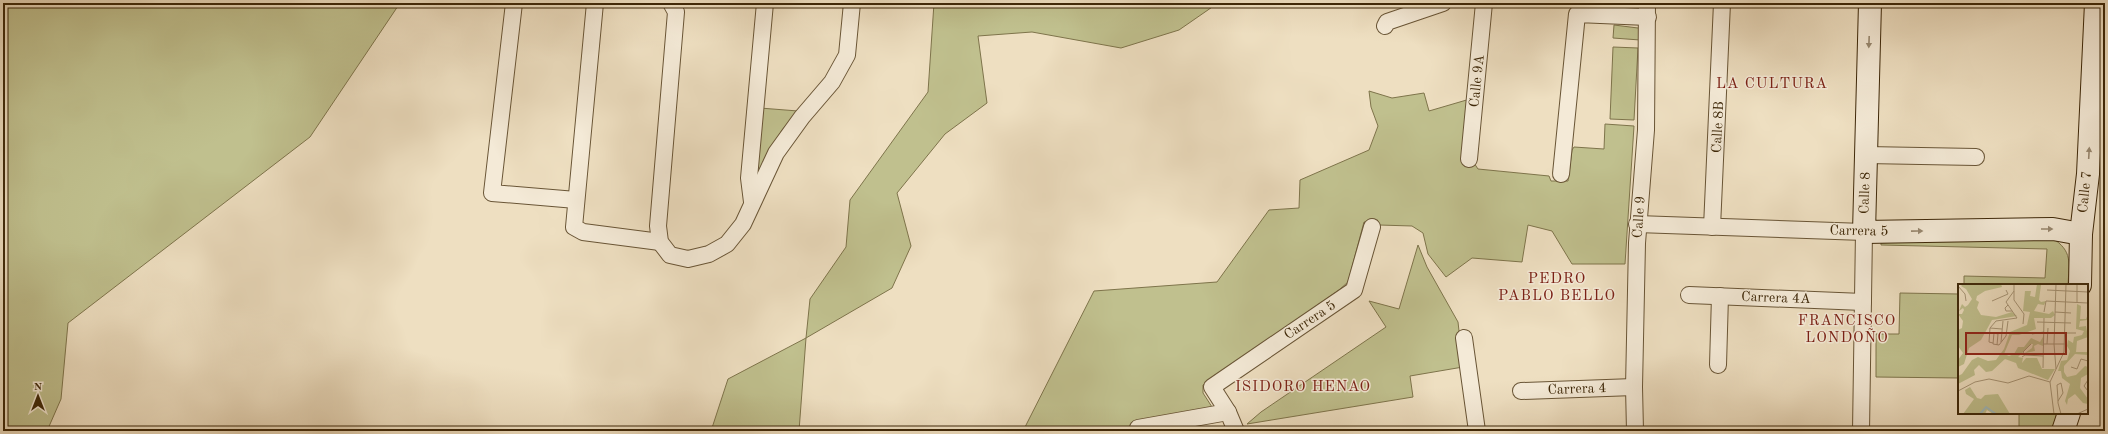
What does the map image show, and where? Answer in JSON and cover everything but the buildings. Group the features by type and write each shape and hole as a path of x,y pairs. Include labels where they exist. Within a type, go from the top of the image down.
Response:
{"main road":[{"name":"Calle 8","path":"1864,232 1870,3"},
{"name":"Calle 7","path":"2080,284 2080,234 2088,174 2096,3"},
{"name":"Carrera 5","path":"1864,232 2052,229 2080,234"},
{"path":"2063,431 2069,414"}],"street":[{"path":"514,3 492,193 576,200"},
{"path":"596,3 574,227 583,232 660,242"},
{"path":"671,3 676,12 658,226 660,242 670,255 688,259 709,254 727,244 743,224 776,153 802,117 832,82 847,55 852,3"},
{"path":"752,202 749,178 765,3"},
{"path":"1385,26 1387,22 1442,3"},
{"name":"Calle 9A","path":"1469,159 1484,3"},
{"name":"Calle 8B","path":"1712,227 1722,3"},
{"path":"1561,174 1577,14 1648,10"},
{"name":"Calle 9","path":"1635,431 1634,387 1637,224 1646,130 1648,10"},
{"path":"1866,155 1976,157"},
{"name":"Carrera 5","path":"1637,224 1864,232"},
{"name":"Carrera 5","path":"1228,412 1212,387 1354,290 1372,227"},
{"name":"Calle 8","path":"1861,431 1864,232"},
{"name":"Carrera 4A","path":"1689,295 1863,302"},
{"path":"1718,365 1720,296"},
{"path":"1464,338 1477,431"},
{"name":"Carrera 4","path":"1521,391 1634,387"},
{"path":"1138,428 1228,412 1236,431"}],"green space":[{"path":"3,3 400,3 310,137 68,323 61,399 47,431 3,431"},
{"path":"934,3 1218,3 1179,30 1121,48 1032,32 978,36 987,103 945,134 897,193 911,246 892,288 806,338 810,299 846,247 850,200 928,92"},
{"path":"1614,25 1638,28 1640,30 1640,40 1613,38"},
{"path":"1613,47 1638,48 1634,120 1610,119"},
{"path":"1369,91 1392,98 1424,93 1429,111 1470,99 1474,163 1478,169 1549,176 1551,181 1568,181 1572,150 1574,147 1604,149 1605,124 1634,126 1625,264 1572,264 1552,231 1528,225 1522,262 1472,258 1446,277 1428,254 1423,233 1412,226 1379,225 1364,222 1348,282 1339,290 1203,385 1203,393 1212,407 1159,421 1128,427 1129,431 1023,431 1094,291 1217,282 1269,210 1299,208 1300,180 1369,150 1378,126 1371,107"},
{"path":"760,108 798,111 782,130 755,177"},
{"path":"1979,238 2052,238 2064,248 2067,253 2069,264 2068,284 1964,284 1964,276 2045,278 2047,249 1881,245 1881,243"},
{"path":"1418,245 1427,267 1458,322 1463,367 1410,376 1413,397 1247,424 1261,412 1386,327 1369,301 1399,309"},
{"path":"1900,293 1958,294 1958,378 1876,377 1876,334 1899,334"},
{"path":"806,338 799,431 711,431 728,379"},
{"path":"2019,414 2057,414 2053,431 2019,431"}],"district":[{"name":"LA CULTURA","path":"1772,84"},
{"name":"PEDRO PABLO BELLO","path":"1557,288"},
{"name":"FRANCISCO LONDOÑO","path":"1847,330"},
{"name":"ISIDORO HENAO","path":"1303,387"}]}
